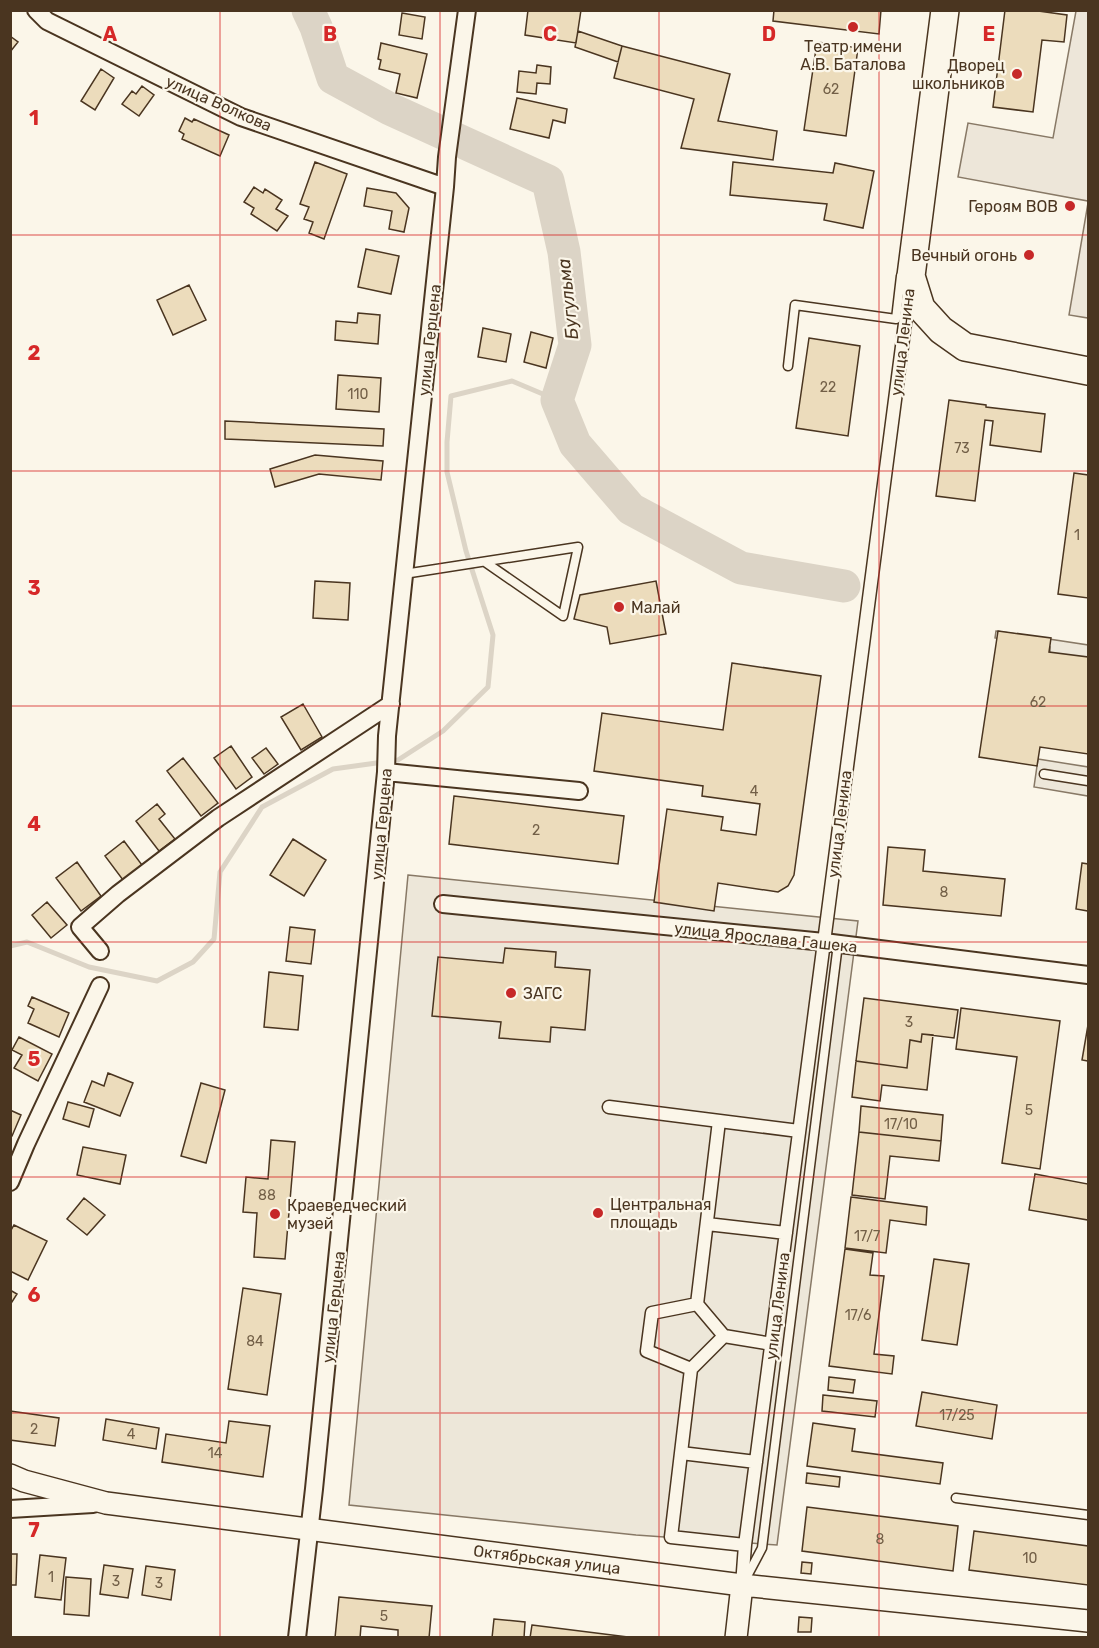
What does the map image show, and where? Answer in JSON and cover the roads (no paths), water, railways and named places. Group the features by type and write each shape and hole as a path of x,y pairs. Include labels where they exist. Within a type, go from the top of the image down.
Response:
{"main road":[{"name":"улица Ленина","path":"911,276 945,10"},
{"path":"911,276 921,308 941,330 965,347 1089,371"}],"street":[{"name":"улица Волкова","path":"36,10 47,21 241,117 445,187"},
{"name":"улица Герцена","path":"297,1638 310,1529 386,772 387,736 447,158 467,10"},
{"name":"улица Ленина","path":"736,1638 756,1462 799,1131 831,943 911,276"},
{"path":"100,951 80,927 118,894 218,818 391,704"},
{"path":"386,772 579,792"},
{"name":"улица Ярослава Гашека","path":"443,904 831,943 1089,975"},
{"path":"10,1182 100,986"},
{"path":"609,1107 799,1131"},
{"path":"719,1121 697,1304 723,1336 772,1344"},
{"path":"707,1224 786,1233"},
{"path":"691,1368 647,1351 652,1313 697,1304"},
{"path":"723,1336 691,1368 671,1536 746,1545"},
{"path":"681,1452 756,1462"},
{"name":"Октябрьская улица","path":"10,1475 24,1481 106,1503 742,1584 1089,1621"},
{"path":"10,1509 106,1503"}],"lane":[{"path":"789,366 795,305 896,319 901,274 911,276"},
{"path":"404,574 578,547 563,616 485,562"},
{"path":"1044,774 1089,781"},
{"path":"742,1584 762,1548 831,943"},
{"path":"956,1498 1089,1515"}],"waterway":[{"name":"Бугульма","path":"308,10 333,78 390,109 548,181 564,252 575,345 557,400 575,444 631,509 741,568 844,586"},
{"path":"10,946 27,942 89,967 157,981 193,962 214,939 220,872 262,807 333,769 398,760 443,731 488,687 493,635 466,551 447,472 451,396 512,381 557,400"}],"place":[{"name":"Театр имени А.В. Баталова","path":"853,27"},
{"name":"Дворец школьников","path":"1017,74"},
{"name":"Героям ВОВ","path":"1070,206"},
{"name":"Вечный огонь","path":"1029,255"},
{"name":"Малай","path":"619,607"},
{"name":"ЗАГС","path":"511,993"},
{"name":"Центральная площадь","path":"598,1213"},
{"name":"Краеведческий музей","path":"275,1214"}]}
